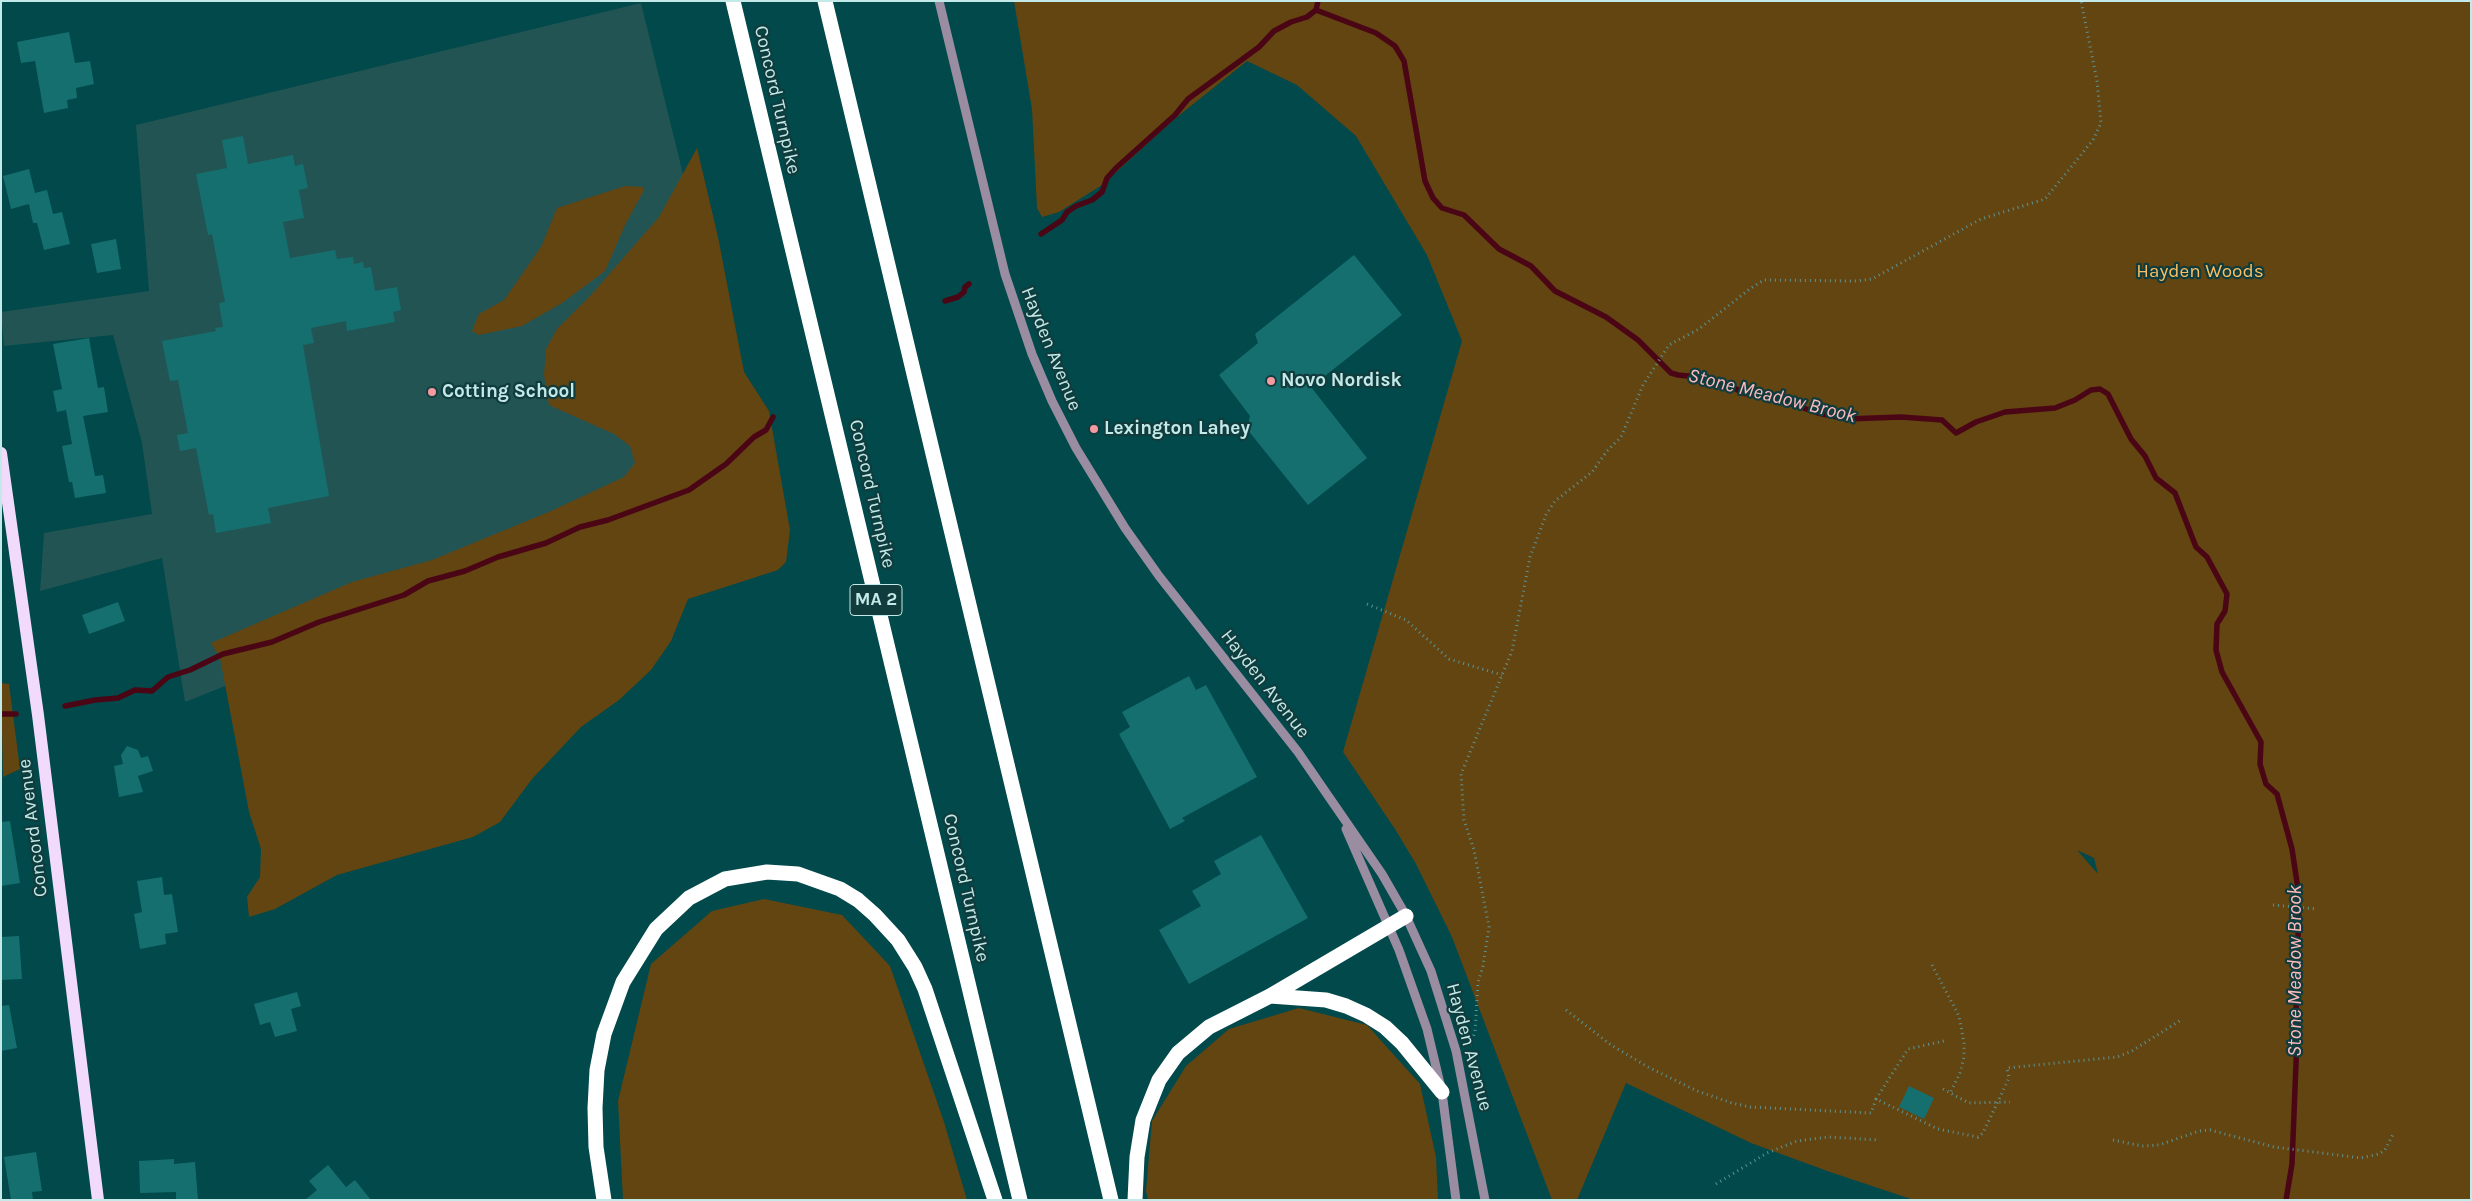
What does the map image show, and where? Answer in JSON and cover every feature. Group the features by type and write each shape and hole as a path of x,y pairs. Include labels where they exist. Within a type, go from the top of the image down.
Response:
{"highway":[{"name":"Concord Turnpike","path":"733,1 1020,1200"},
{"path":"825,1 1111,1200"},
{"path":"604,1200 594,1108 597,1070 609,1016 627,975 656,929 689,898 706,887 725,880 767,872 810,877 849,894 875,915 904,949 928,996 995,1200"},
{"path":"1135,1200 1136,1157 1140,1130 1150,1100 1164,1072 1178,1053 1198,1035 1220,1021 1270,996 1406,916"},
{"path":"1270,996 1326,1000 1366,1015 1385,1027 1402,1043 1442,1092"}],"main road":[{"name":"Concord Avenue","path":"1,453 38,715 98,1200"}],"street":[{"name":"Hayden Avenue","path":"939,1 1005,274 1032,354 1068,433 1133,540 1298,752 1382,874 1406,916 1431,971 1456,1051 1485,1200"},
{"name":"Hayden Avenue","path":"1336,808 1389,926 1421,1011 1442,1092 1456,1200"}],"path":[{"path":"1470,1046 1475,1032 1478,982 1490,928 1474,850 1464,820 1461,774 1512,651 1530,558 1546,515 1556,501 1596,467 1624,431 1643,385 1655,370 1672,342 1698,329 1751,288 1764,280 1856,281 1872,279 1981,219 2045,198 2093,140 2101,123 2097,81 2082,1"},
{"path":"1367,604 1406,620 1449,659 1502,675"},
{"path":"2273,905 2316,909"},
{"path":"1932,965 1959,1016 1964,1043 1964,1057 1960,1073 1950,1093"},
{"path":"1566,1010 1611,1045 1648,1067 1697,1091 1750,1107 1871,1114 1876,1099 1908,1049 1944,1041"},
{"path":"1876,1099 1938,1128 1978,1137 1983,1133 2009,1078 2007,1068 2117,1057 2132,1051 2181,1020"},
{"path":"1943,1089 1969,1104 2010,1102"},
{"path":"2113,1140 2142,1146 2158,1145 2200,1131 2210,1130 2305,1153 2368,1157 2385,1150 2393,1134"},
{"path":"1716,1184 1767,1153 1797,1141 1828,1138 1879,1140"}],"shaded area":[{"name":"Cotting School","path":"641,3 748,439 638,521 185,702 162,558 40,591 44,533 152,514 142,443 113,335 4,346 1,312 149,291 136,125"}],"green space":[{"name":"Hayden Woods","path":"1014,1 2471,1 2471,1200 1914,1200 1751,1143 1626,1083 1577,1200 1552,1200 1452,937 1416,864 1395,829 1343,752 1462,341 1427,255 1356,136 1297,85 1247,61 1172,121 1102,185 1059,212 1042,217 1037,208 1032,109","holes":["2077,850 2094,858 2098,874"]},
{"path":"697,148 718,237 744,372 769,411 790,530 786,562 778,570 688,599 671,641 651,670 619,700 581,727 532,779 500,822 473,837 337,875 275,909 249,917 247,897 260,877 261,849 249,812 220,658 211,643 352,582 432,560 551,511 624,477 635,463 630,446 614,434 549,405 544,375 546,349 557,329 590,296 659,217"},
{"path":"625,186 643,187 643,192 625,225 605,271 562,303 522,326 479,335 472,331 479,314 504,300 541,247 557,208"},
{"path":"1,683 9,684 20,769 3,777"},
{"path":"764,899 842,915 890,966 944,1122 967,1200 623,1200 618,1101 651,964 712,911"},
{"path":"1299,1008 1367,1025 1420,1084 1436,1157 1438,1200 1148,1200 1146,1191 1152,1121 1186,1066 1229,1029"}],"building":[{"path":"69,32 75,63 90,61 94,84 76,88 77,98 67,100 68,108 44,113 35,61 21,63 17,42"},
{"path":"243,136 248,164 293,155 295,166 303,164 308,188 299,190 304,218 283,222 290,258 335,250 337,259 353,257 354,264 363,262 364,268 371,267 375,291 397,287 401,310 393,312 395,322 347,331 346,321 311,328 314,343 303,345 329,496 268,508 271,523 216,533 213,514 209,515 196,448 180,451 177,435 188,433 178,380 170,381 162,341 216,331 215,328 223,327 219,303 225,302 212,234 208,235 196,174 227,168 222,140"},
{"path":"29,169 35,193 47,190 53,214 62,212 70,244 44,250 37,223 33,223 29,204 11,209 3,176"},
{"path":"116,239 121,269 97,273 91,244"},
{"name":"Novo Nordisk","path":"1354,255 1402,315 1311,387 1367,458 1308,505 1247,429 1250,416 1219,375 1258,343 1255,334"},
{"path":"89,338 98,388 104,387 108,412 83,416 95,476 103,475 106,493 75,498 72,482 69,482 62,446 72,444 66,410 57,412 53,391 62,389 53,344"},
{"path":"118,602 125,621 89,634 82,615"},
{"path":"1189,676 1196,690 1206,685 1257,777 1182,818 1185,821 1170,829 1119,734 1130,727 1122,712"},
{"path":"127,746 138,750 141,758 148,756 153,771 138,776 143,792 119,797 114,766 123,764 121,755"},
{"path":"10,821 20,883 1,886 1,822"},
{"path":"1261,835 1308,918 1189,984 1159,930 1201,906 1192,891 1221,874 1214,861"},
{"path":"162,877 164,895 172,894 178,932 165,934 166,944 140,949 134,914 142,912 137,881"},
{"path":"19,936 22,979 1,980 1,937"},
{"path":"297,992 301,1006 291,1009 297,1031 275,1037 270,1022 260,1025 254,1004"},
{"path":"9,1005 17,1048 1,1051 1,1006"},
{"path":"1909,1086 1934,1098 1924,1119 1899,1107"},
{"path":"36,1152 42,1191 32,1192 33,1200 11,1200 4,1157"},
{"path":"174,1159 174,1164 195,1162 198,1200 176,1200 176,1192 140,1193 139,1161"},
{"path":"328,1165 346,1187 355,1180 371,1200 305,1200 317,1190 309,1181"}],"waterway":[{"path":"1041,234 1062,220 1067,212 1076,206 1092,200 1102,192 1107,178 1116,168 1175,115 1188,99 1259,47 1274,31 1291,22 1307,17 1316,10 1318,1"},
{"name":"Stone Meadow Brook","path":"1316,10 1376,33 1395,46 1404,61 1425,181 1433,198 1442,208 1464,215 1499,249 1531,266 1555,291 1606,317 1638,340 1671,373 1708,378 1729,385 1743,393 1777,399 1818,413 1847,419 1901,417 1942,420 1956,433 1976,422 2005,412 2055,408 2075,400 2091,390 2100,389 2108,394 2131,439 2145,456 2156,478 2175,493 2196,547 2207,557 2227,594 2225,611 2217,624 2216,650 2222,672 2261,742 2260,764 2266,784 2277,794 2292,849 2298,889 2299,924 2295,971 2297,1038 2292,1164 2286,1200"},
{"path":"945,301 958,297 969,284"},
{"path":"65,706 118,698 135,690 152,691 168,677 190,670 223,654 272,642 319,622 404,595 428,581 465,571 498,557 546,543 580,527 608,520 689,490 726,464 754,437 766,430 773,417"},
{"path":"1,714 16,714"}],"place":[{"name":"Novo Nordisk","path":"1271,381"},
{"name":"Cotting School","path":"432,392"},
{"name":"Lexington Lahey","path":"1094,429"}]}
